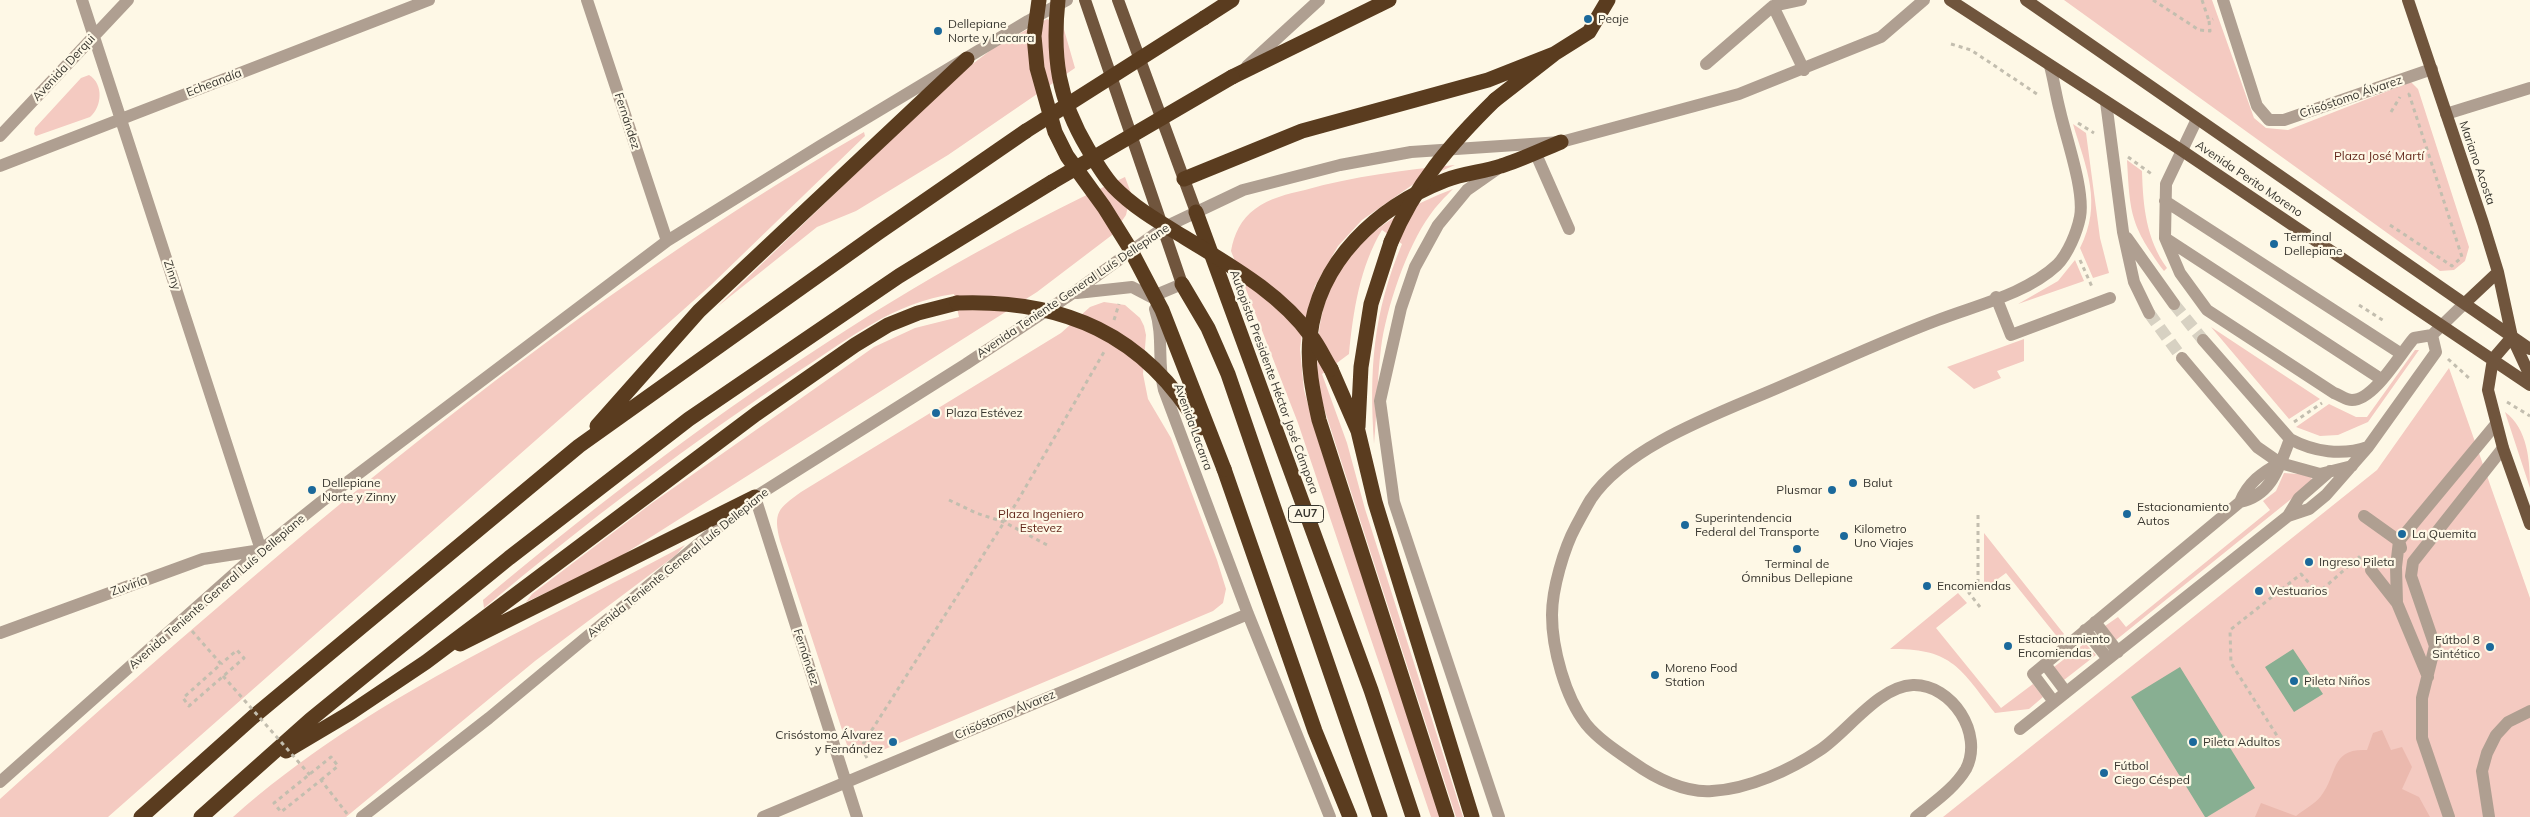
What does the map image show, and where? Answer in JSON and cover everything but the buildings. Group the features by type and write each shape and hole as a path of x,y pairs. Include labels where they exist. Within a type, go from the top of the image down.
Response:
{"highway":[{"path":"1039,0 1034,36 1037,68 1055,132 1067,156 1129,247 1162,310 1224,469 1315,732 1350,817"},
{"path":"1058,0 1054,36 1058,76 1063,98 1072,123 1099,168 1113,186 1140,210 1253,280 1275,298 1311,336 1331,369 1358,431 1375,502 1472,817"},
{"path":"141,817 253,717 579,446 878,233 1026,131 1232,0"},
{"path":"201,817 310,720 501,564 689,419 899,276 1052,182 1236,75 1389,0"},
{"path":"1358,431 1361,367 1371,304 1391,242 1403,213 1422,181 1459,135 1495,100 1554,54 1589,32 1608,0"},
{"path":"1184,179 1302,131 1488,80 1554,54"},
{"path":"579,446 699,310 967,59"},
{"path":"1447,817 1319,420 1312,389 1309,339 1314,310 1326,280 1348,246 1365,229 1386,213 1428,188 1448,179 1502,166 1561,142"},
{"name":"Autopista Presidente Héctor José Cámpora","path":"1196,212 1371,690 1413,817"},
{"name":"AU7","path":"1182,284 1208,328 1228,374 1380,817"},
{"path":"258,767 350,713 426,662 756,414 854,345 888,325 918,313 957,303 988,302 1038,308 1093,326 1129,348 1166,381 1189,409 1224,469"},
{"path":"426,662 755,497"}],"main road":[{"path":"1085,0 1182,284"},
{"path":"1118,0 1196,212"},
{"name":"Avenida Perito Moreno","path":"1950,0 2181,150 2530,385"},
{"name":"Avenida Perito Moreno","path":"2026,0 2530,349"},
{"name":"Mariano Acosta","path":"2408,0 2498,272 2512,337 2530,376"},
{"path":"2464,303 2498,272"},
{"path":"2512,337 2493,359 2488,390 2503,448 2530,524"}],"street":[{"name":"Zinny","path":"82,0 261,550"},
{"name":"Avenida Derqui","path":"0,136 128,0"},
{"name":"Echeandía","path":"0,166 429,0"},
{"name":"Fernández","path":"587,0 667,241"},
{"name":"Avenida Teniente General Luís Dellepiane","path":"0,782 261,550 321,502 667,241 1028,20 1067,0"},
{"path":"1236,75 1319,0"},
{"path":"1706,64 1773,6 1802,0"},
{"name":"Avenida Teniente General Luís Dellepiane","path":"362,817 489,718 755,497 908,401 1074,293 1163,228 1243,190 1358,161 1411,152 1561,142 1739,94 1804,70 1881,37 1924,0"},
{"path":"2223,0 2227,13"},
{"path":"1773,6 1804,70"},
{"name":"Crisóstomo Álvarez","path":"2227,13 2257,106 2269,120 2284,120 2432,69"},
{"path":"1916,817 1952,787 1967,766 1971,749 1969,732 1959,708 1942,693 1914,685 1889,691 1822,749 1790,768 1746,784 1711,792 1677,786 1646,772 1613,748 1586,724 1566,686 1555,646 1552,612 1559,575 1571,536 1592,496 1638,456 1671,435 1905,333 2024,287 2059,264 2072,241 2081,214 2079,188 2050,66"},
{"path":"2446,114 2530,88"},
{"path":"2106,102 2123,232 2134,282 2149,313"},
{"path":"2197,119 2166,184 2165,238 2180,273 2207,310 2318,382 2350,400 2363,398 2414,338 2432,335 2464,303"},
{"path":"1535,152 1569,229"},
{"path":"1499,817 1394,502 1380,401 1401,308 1415,267 1438,225 1467,190 1502,166"},
{"path":"2165,201 2400,353"},
{"path":"2123,232 2174,304"},
{"path":"2165,238 2381,379"},
{"path":"1074,293 1122,286 1132,287 1151,297 1182,284"},
{"name":"Avenida Lacarra","path":"1151,297 1162,336 1159,359 1164,390 1248,614 1330,817"},
{"path":"1996,297 2011,335 2104,301"},
{"path":"2020,729 2288,516 2309,508 2326,494 2368,447 2436,352 2432,335"},
{"path":"2204,340 2290,440 2307,448 2336,452 2368,447"},
{"path":"2182,358 2257,448 2280,463 2320,474 2352,466"},
{"path":"2397,603 2396,567 2399,541 2496,424"},
{"path":"2054,702 2033,674 2240,502 2254,499 2268,487 2290,440"},
{"path":"2411,576 2413,562 2503,448"},
{"path":"2288,516 2299,498 2331,471"},
{"name":"Fernández","path":"755,497 857,817"},
{"path":"2364,516 2399,541 2435,646 2422,698 2422,738 2449,817"},
{"name":"Zuviría","path":"0,633 203,559 261,550"},
{"path":"2371,570 2397,603 2428,677"},
{"name":"Crisóstomo Álvarez","path":"762,817 1248,614"},
{"path":"2090,626 2113,655"},
{"path":"2045,664 2066,692"},
{"path":"2489,817 2482,771 2487,753 2496,735 2508,722 2530,712"}],"path":[{"path":"2153,0 2200,30 2210,31 2209,20 2202,0"},
{"path":"2209,20 2227,13"},
{"path":"2391,112 2399,98 2414,91"},
{"path":"2390,225 2452,266 2462,257 2409,94"},
{"path":"2072,241 2104,301"},
{"path":"1113,325 1121,300"},
{"path":"874,769 861,747 1004,522 1054,439 1104,349"},
{"path":"2447,358 2469,378"},
{"path":"2504,400 2530,416"},
{"path":"949,500 976,513 1004,522 1049,546"},
{"path":"1978,515 1978,585 1969,593 1980,607"},
{"path":"2280,742 2231,662 2230,630 2301,574 2318,593 2359,557 2371,570"},
{"path":"183,621 221,664"},
{"path":"237,650 244,658 189,706 183,698 221,664 237,650"},
{"path":"223,676 308,776"},
{"path":"331,758 338,766 280,812 274,803 308,776 331,758"},
{"path":"321,780 350,817"}],"green space":[{"name":"Plaza José Martí","path":"2064,0 2212,0 2254,118 2266,128 2288,130 2411,82 2418,89 2469,247 2465,261 2454,270 2440,271"},
{"path":"1047,19 1063,26 1075,68 948,155 856,211 817,227 717,307 957,76 996,46"},
{"path":"89,75 97,84 100,96 94,113 90,117 36,136 34,134 35,128 81,78"},
{"path":"2073,124 2086,133 2100,238 2109,273 2093,278 2080,248 2087,232 2091,201 2087,171"},
{"path":"864,132 865,136 711,285 108,817 0,817 0,799 205,618 415,443 523,360 634,279 747,203"},
{"path":"2127,160 2142,171 2143,197 2147,222 2154,246 2167,268 2164,271 2153,256 2134,219 2129,194"},
{"path":"1455,165 1418,181 1362,220 1338,246 1315,286 1302,333 1300,349 1304,390 1318,440 1440,817 1431,817 1298,423 1231,251 1236,233 1242,222 1260,205 1272,199 1361,177"},
{"path":"1125,177 1131,193 1126,215 1112,235 1037,292 610,563 526,602 532,594 652,503 874,347 915,328 959,317 954,294 932,298 912,305 874,323 838,345 680,454 600,514 484,608 483,600 633,479 790,367 871,314 954,265 1039,219"},
{"path":"1453,189 1435,208 1421,228 1406,260 1393,297 1381,348 1374,444 1372,391 1375,342 1385,294 1402,244 1382,230 1374,244 1363,274 1355,306 1349,354 1322,374 1347,443 1365,509 1463,817 1456,817 1325,412 1317,372 1322,315 1330,289 1343,266 1359,246 1378,228 1426,201"},
{"path":"2075,260 2084,281 2018,304 2058,281"},
{"name":"Plaza Ingeniero Estevez","path":"1104,302 1125,305 1140,318 1144,326 1146,335 1143,374 1148,399 1171,438 1217,560 1226,589 1223,603 1213,611 871,755 859,755 847,745 780,541 777,524 779,512 782,507 801,492 1061,333 1090,307"},
{"path":"2211,327 2320,399 2289,419"},
{"path":"2024,339 2024,361 1997,371 2001,378 1974,389 1947,367"},
{"path":"2415,350 2419,350 2368,422 2338,435 2320,436 2296,427 2329,404 2356,417 2367,417"},
{"name":"La Quemita","path":"2449,368 2530,598 2530,817 1943,817 2377,470"},
{"path":"2505,412 2519,427 2523,436 2528,457 2530,488"},
{"path":"2284,473 2312,475 2311,483 2116,640 2105,626 2118,617 2126,627 2270,510 2263,501 2276,491"},
{"path":"1984,533 2064,634 2059,639 2006,573 1984,589"},
{"path":"685,545 676,555 535,661 346,817 233,817 284,775 338,736 394,701 451,668"},
{"path":"1958,593 1967,603 1936,628 2001,708 2033,684 2043,697 2029,709 1995,713 1973,684 1953,664 1928,652 1890,649"},
{"path":"2085,643 2096,655 2064,680 2054,667"}],"shaded area":[{"name":"Pileta Niños","path":"2293,649 2323,694 2294,712 2265,667"},
{"name":"Pileta Adultos","path":"2180,667 2255,788 2207,817 2205,817 2131,697"},
{"path":"2382,730 2391,750 2402,747 2412,767 2402,789 2419,797 2430,817 2255,817 2261,803 2296,816 2321,796 2336,764 2341,758 2355,750 2367,750 2373,733"}],"tunnel":[{"path":"2174,304 2203,340"},
{"path":"2149,313 2182,358"}],"place":[{"name":"Peaje","path":"1588,19"},
{"name":"Dellepiane Norte y Lacarra","path":"938,31"},
{"name":"Terminal Dellepiane","path":"2274,244"},
{"name":"Plaza Estévez","path":"936,413"},
{"name":"Balut","path":"1853,483"},
{"name":"Dellepiane Norte y Zinny","path":"312,490"},
{"name":"Plusmar","path":"1832,490"},
{"name":"Estacionamiento Autos","path":"2127,514"},
{"name":"Superintendencia Federal del Transporte","path":"1685,525"},
{"name":"La Quemita","path":"2402,534"},
{"name":"Kilometro Uno Viajes","path":"1844,536"},
{"name":"Terminal de Ómnibus Dellepiane","path":"1797,549"},
{"name":"Ingreso Pileta","path":"2309,562"},
{"name":"Encomiendas","path":"1927,586"},
{"name":"Vestuarios","path":"2259,591"},
{"name":"Estacionamiento Encomiendas","path":"2008,646"},
{"name":"Fútbol 8 Sintético","path":"2490,647"},
{"name":"Moreno Food Station","path":"1655,675"},
{"name":"Pileta Niños","path":"2294,681"},
{"name":"Crisóstomo Álvarez y Fernández","path":"893,742"},
{"name":"Pileta Adultos","path":"2193,742"},
{"name":"Fútbol Ciego Césped","path":"2104,773"}]}
